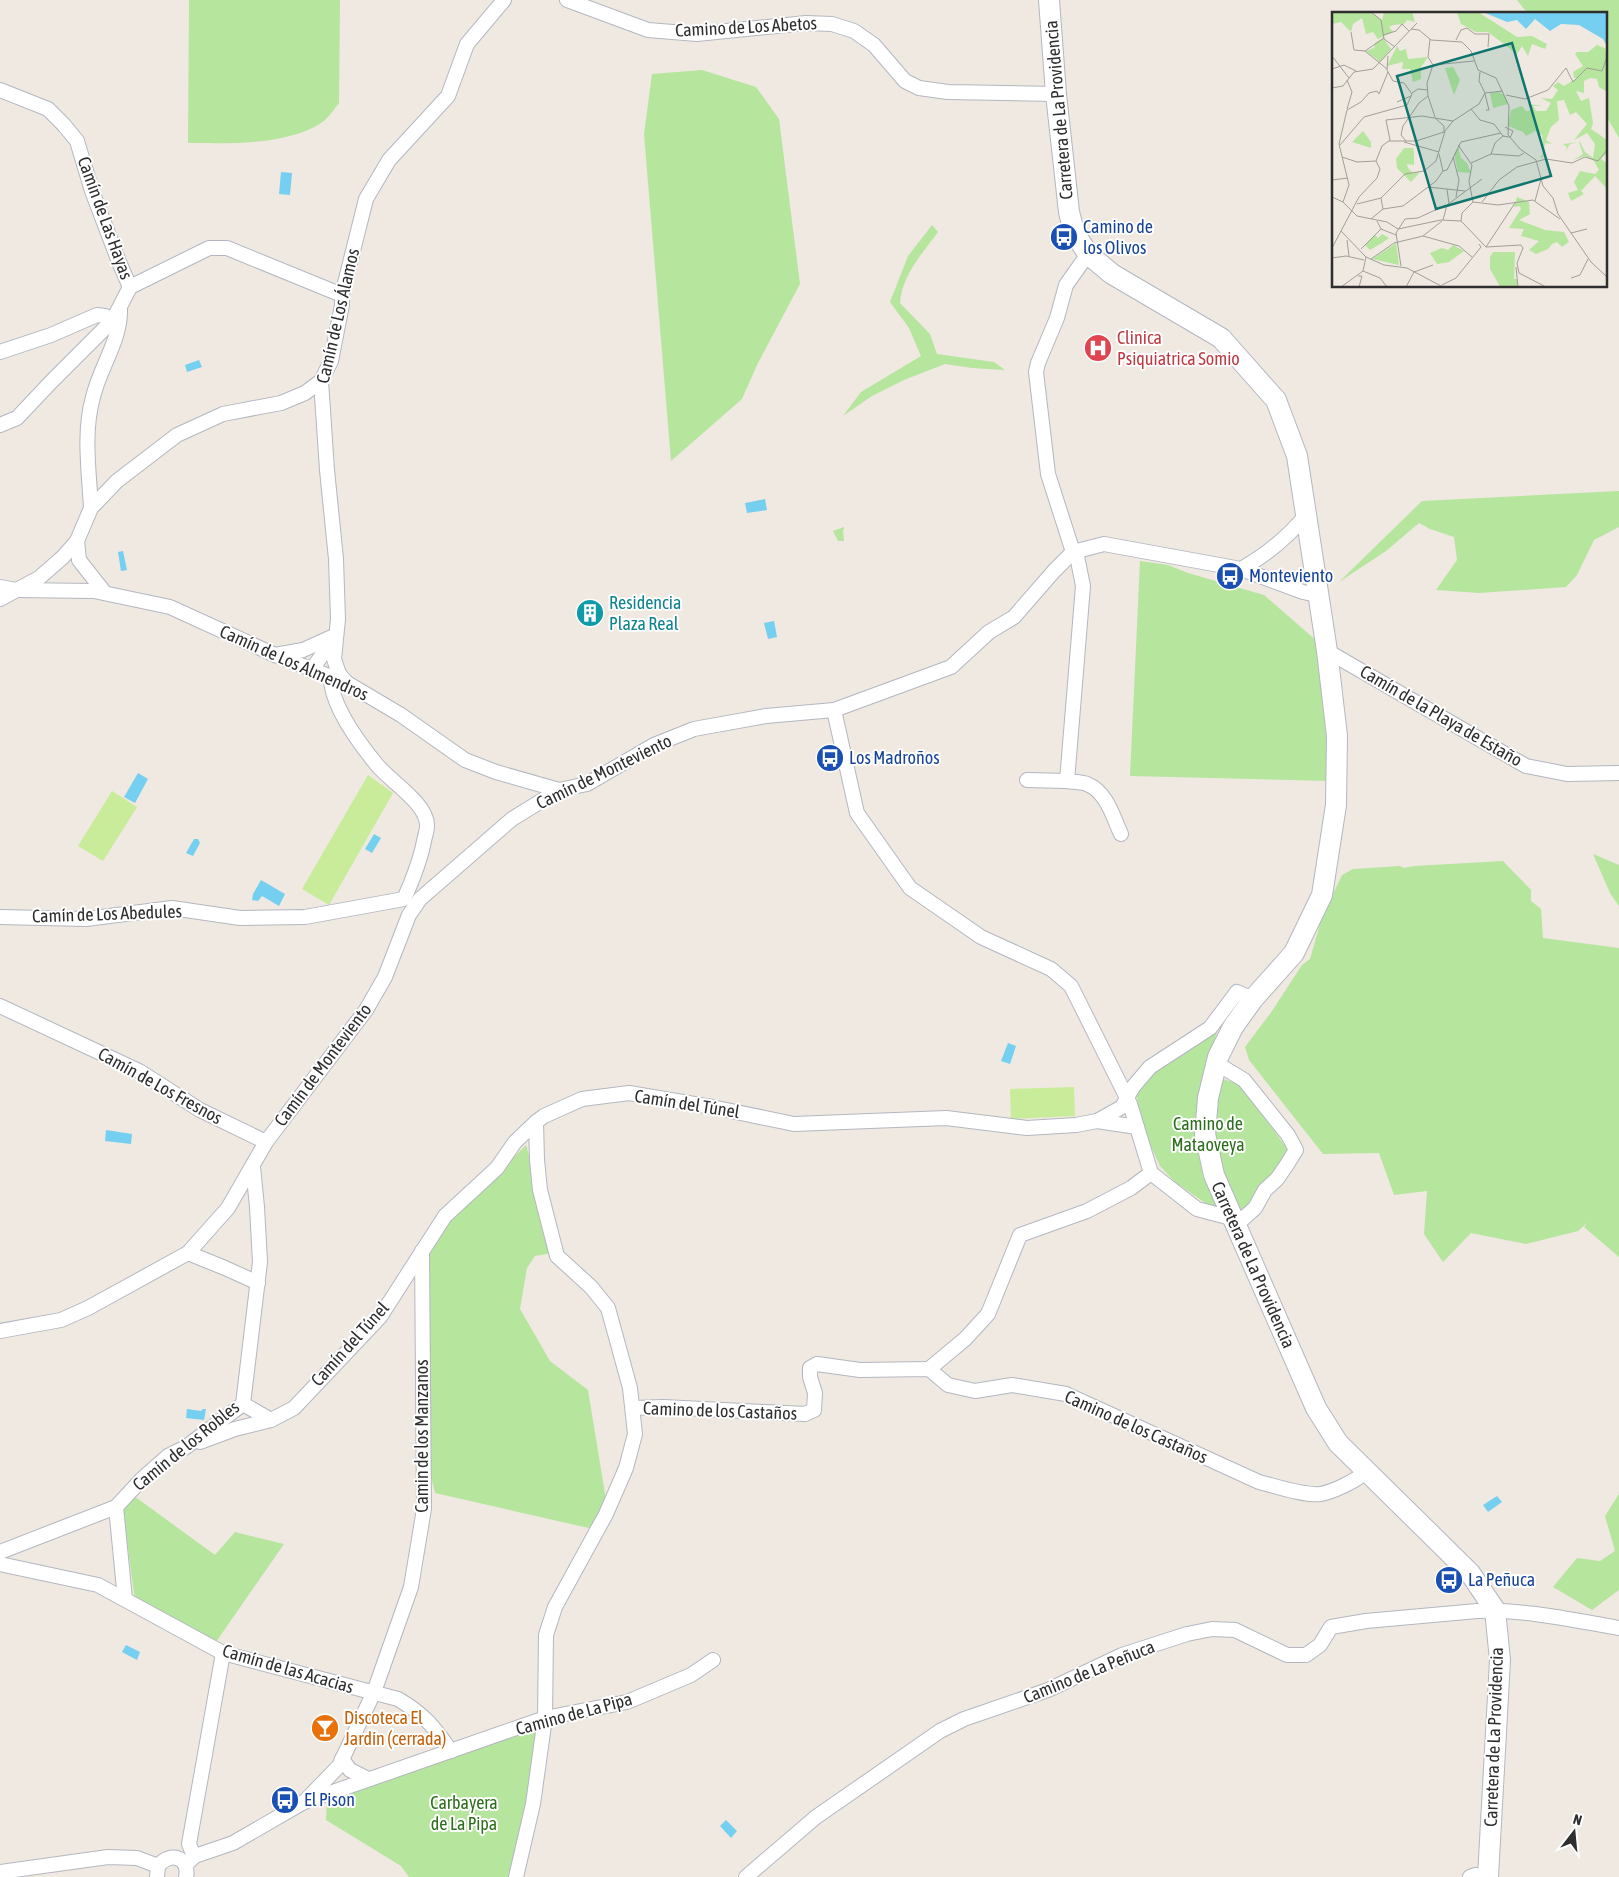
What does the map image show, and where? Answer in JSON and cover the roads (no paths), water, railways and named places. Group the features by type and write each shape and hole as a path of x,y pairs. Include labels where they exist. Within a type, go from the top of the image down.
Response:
{"street":[{"name":"Camín de Los Álamos","path":"347,683 339,674 334,659 338,619 336,558 327,470 321,381 331,361 342,305 342,295 366,199 389,160 448,96 467,44 504,0"},
{"name":"Camino de Los Abetos","path":"567,0 648,30 697,34 806,23 832,24 854,31 874,45 904,81 919,88 948,92 1056,94"},
{"name":"Carretera de La Providencia","path":"1049,0 1056,94 1069,212 1074,232 1088,254 1112,274 1221,338 1276,400 1297,456 1338,736 1336,805 1322,895 1294,953 1252,999 1233,1026 1216,1063 1208,1098 1205,1134 1214,1175 1233,1222 1316,1408 1338,1443 1470,1573 1495,1610 1500,1660 1482,1877"},
{"name":"Camín de Las Hayas","path":"0,90 48,110 64,124 77,141 92,191 130,287 116,313 18,418 0,426"},
{"path":"130,287 209,248 227,248 342,295"},
{"path":"1067,781 1083,586 1074,551 1048,474 1036,372 1038,363 1058,318 1066,285 1088,254"},
{"path":"0,352 51,335 97,315 105,316 116,313 120,322 93,397 87,435 91,508"},
{"path":"0,599 39,578 77,540 91,508 117,481 177,435 224,414 281,403 305,392 321,381"},
{"path":"1242,569 1260,558 1293,531 1306,515"},
{"path":"77,540 79,560 105,593"},
{"name":"Camín de Monteviento","path":"0,1331 33,1327 61,1320 88,1308 188,1253 228,1208 266,1142 366,1010 385,977 409,915 420,898 512,818 559,790 587,784 654,746 694,729 766,716 834,710 951,667 989,632 1014,617 1054,570 1074,551 1104,544 1242,569 1303,592 1317,594"},
{"name":"Camín de Los Almendros","path":"0,587 16,590 94,591 170,607 275,655 347,683 401,715 465,760 496,772 559,790"},
{"path":"275,655 303,650 336,635"},
{"path":"311,670 336,635"},
{"name":"Camín de la Playa de Estaño","path":"1327,651 1526,766 1567,774 1619,773"},
{"name":"Camín de Los Abedules","path":"0,917 86,919 172,908 240,918 305,917 404,899 420,863 428,825 421,808 377,765 353,731 334,697 331,688 331,678"},
{"path":"834,710 857,813 910,888 981,938 1051,969 1071,986 1128,1099 1151,1173 1197,1209 1233,1222 1255,1208 1265,1190 1282,1173 1296,1150 1288,1135 1244,1080 1216,1063"},
{"path":"1027,780 1067,781 1088,784 1101,794 1120,834"},
{"path":"1097,1121 1122,1107 1134,1086 1150,1067 1210,1028 1237,992 1252,999"},
{"name":"Camín de Los Fresnos","path":"0,1006 139,1070 200,1110 266,1142"},
{"name":"Camín del Túnel","path":"186,1447 235,1429 271,1420 294,1408 380,1317 445,1216 497,1168 515,1142 536,1122 582,1099 629,1094 712,1107 794,1124 946,1118 1027,1128 1076,1125 1097,1121"},
{"path":"1097,1121 1137,1127"},
{"path":"536,1122 540,1190 557,1256 591,1287 608,1308 630,1388 633,1408"},
{"name":"Camín de los Robles","path":"0,1552 116,1507 142,1479 168,1456 186,1447 243,1404 260,1262 258,1208 252,1166"},
{"path":"930,1370 965,1339 988,1314 1020,1235 1087,1211 1130,1188 1151,1173"},
{"name":"Camin de los Manzanos","path":"304,1802 339,1766 374,1692 411,1587 424,1509 422,1250"},
{"path":"188,1253 258,1283"},
{"name":"Camino de los Castaños","path":"516,1877 533,1804 545,1718 546,1635 556,1607 606,1514 626,1468 635,1434 633,1408 663,1407 805,1414 814,1410 815,1393 810,1377 810,1368 817,1364 860,1370 930,1370 948,1385 975,1391 1012,1385 1066,1394 1259,1482 1290,1490 1320,1494 1356,1480 1366,1472"},
{"path":"243,1404 271,1420"},
{"path":"116,1507 125,1599"},
{"name":"Camín de las Acacias","path":"0,1564 98,1585 223,1653 398,1699 429,1721 451,1751"},
{"name":"Camino de La Peñuca","path":"746,1877 816,1817 940,1731 964,1719 1048,1690 1122,1655 1188,1634 1212,1629 1235,1630 1287,1656 1306,1656 1320,1645 1331,1627 1375,1620 1495,1610 1552,1616 1619,1628"},
{"path":"188,1866 190,1844 223,1653"},
{"name":"Camino de La Pipa","path":"188,1866 233,1843 304,1802 545,1718 627,1702 691,1675 713,1660"},
{"path":"342,1759 350,1770 368,1779"},
{"path":"0,1872 108,1857 137,1858 158,1871 163,1859 171,1857 179,1859 188,1866"}],"water":[{"path":"281,172 292,173 290,195 279,194"},
{"path":"199,360 202,367 187,372 185,365"},
{"path":"765,499 767,510 747,513 745,503"},
{"path":"123,551 127,570 121,571 118,552"},
{"path":"774,621 777,637 768,639 764,623"},
{"path":"138,773 148,779 135,803 124,797"},
{"path":"374,834 381,838 372,853 365,849"},
{"path":"194,839 198,839 200,843 193,856 186,853"},
{"path":"261,880 285,894 279,906 262,896 258,901 252,900 253,894"},
{"path":"1008,1043 1016,1046 1010,1064 1001,1061"},
{"path":"106,1130 132,1134 131,1144 105,1141"},
{"path":"187,1409 201,1411 206,1409 204,1420 186,1418"},
{"path":"1497,1496 1502,1502 1488,1512 1483,1505"},
{"path":"126,1645 140,1652 137,1660 122,1652"},
{"path":"726,1820 737,1831 731,1838 720,1826"}],"place":[{"name":"Camino de los Olivos","path":"1064,237"},
{"name":"Clinica Psiquiatrica Somio","path":"1098,348"},
{"name":"Monteviento","path":"1230,576"},
{"name":"Residencia Plaza Real","path":"590,613"},
{"name":"Los Madroños","path":"830,758"},
{"name":"La Peñuca","path":"1449,1580"},
{"name":"Discoteca El Jardín (cerrada)","path":"325,1728"},
{"name":"El Pison","path":"285,1800"}],"park label":[{"name":"Camino de Mataoveya","path":"1208,1134"},
{"name":"Carbayera de La Pipa","path":"464,1814"}]}
